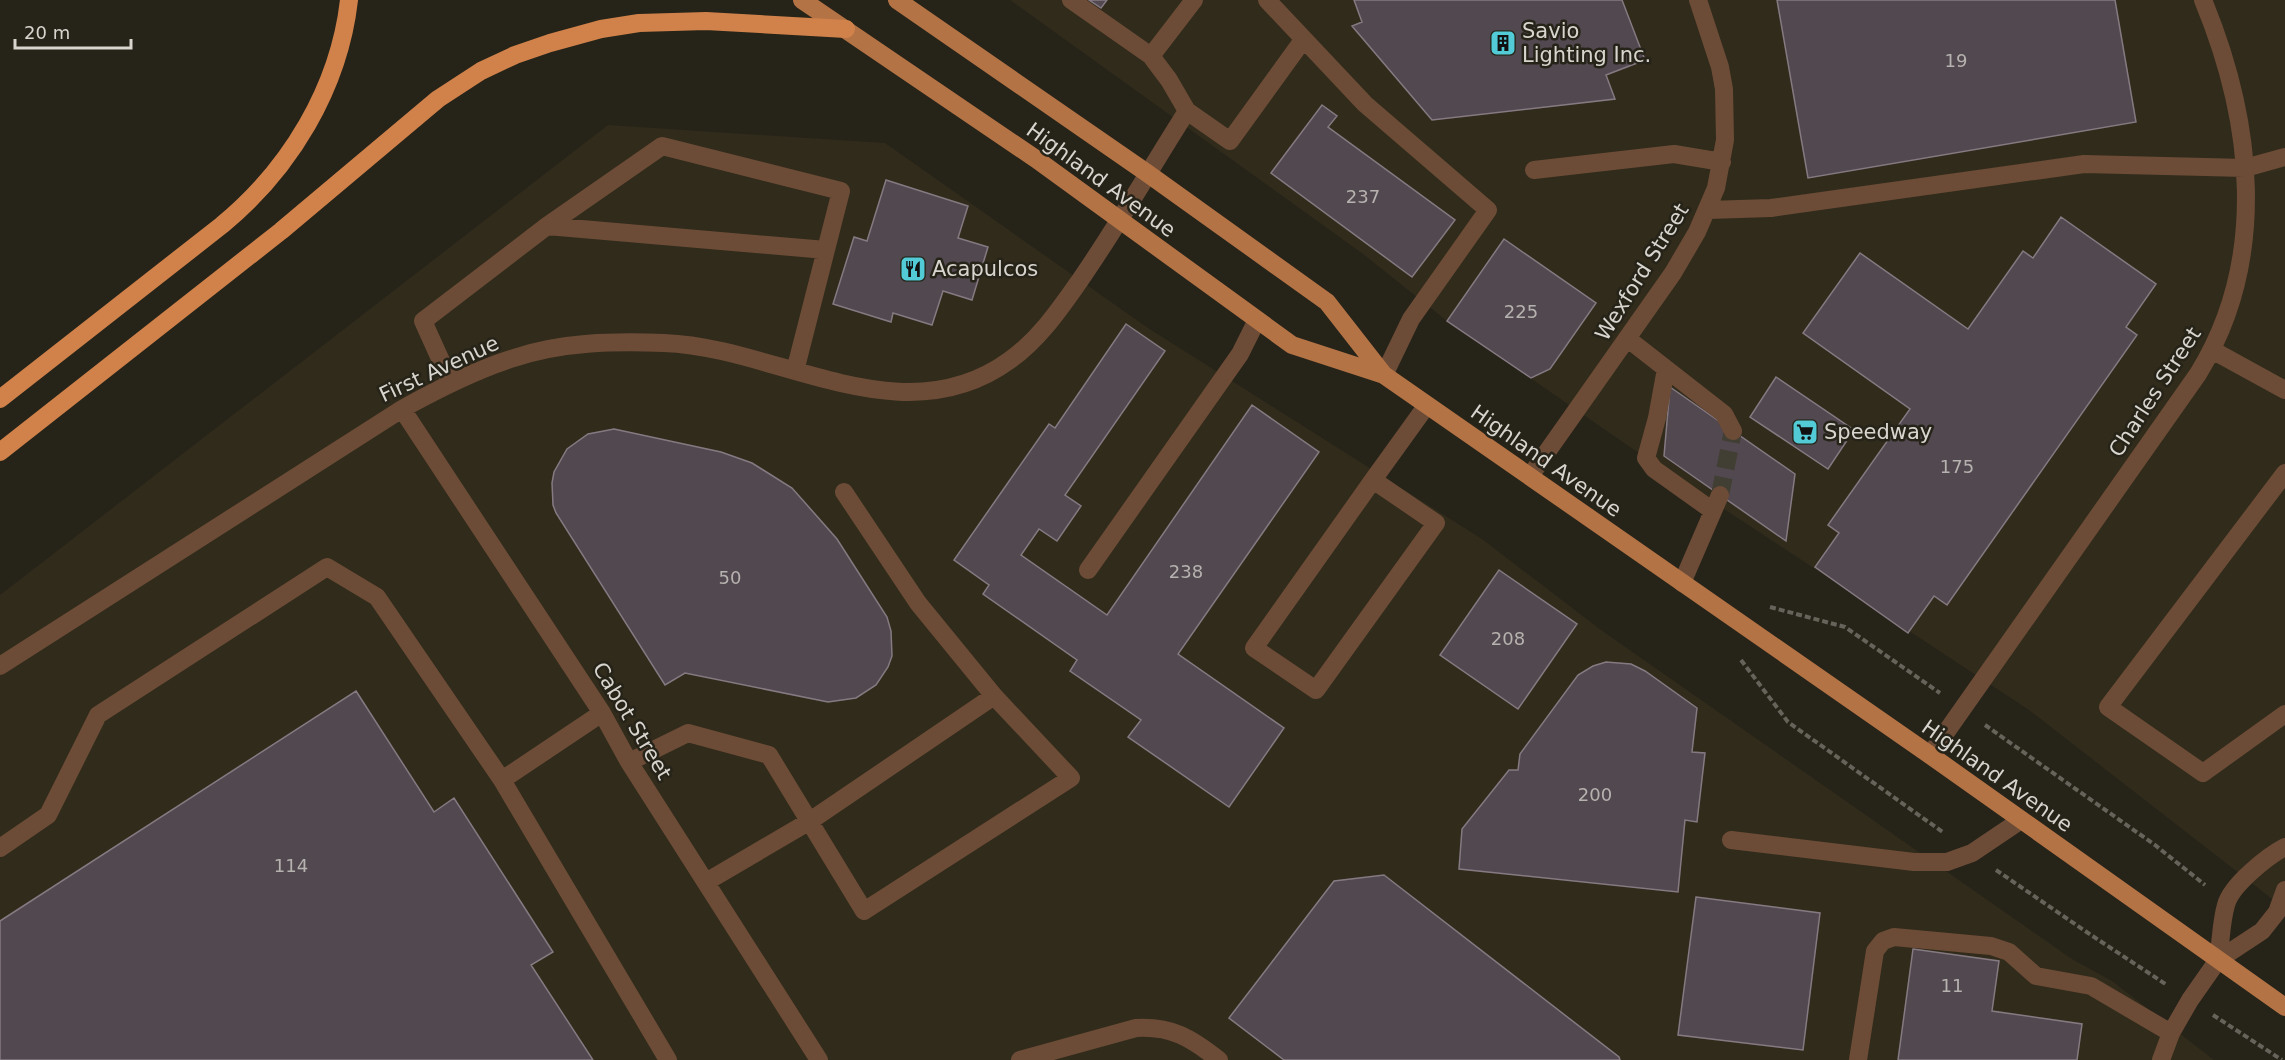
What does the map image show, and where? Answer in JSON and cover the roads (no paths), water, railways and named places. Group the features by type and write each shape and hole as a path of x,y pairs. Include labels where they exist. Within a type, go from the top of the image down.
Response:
{"highway":[{"path":"0,399 215,231 240,210 270,179 296,144 320,102 339,46 350,0"},
{"path":"0,452 281,231 438,99 481,70 550,43 602,29 639,23 706,21 846,29"}],"main road":[{"name":"Highland Avenue","path":"802,0 1036,159 1292,345 1384,375 1930,755 2285,1007"},
{"name":"Highland Avenue","path":"897,0 1148,173 1327,302 1384,375"}],"street":[{"path":"1071,0 1150,56 1169,80 1187,111 1230,141 1303,40"},
{"path":"1150,56 1194,0"},
{"path":"1267,0 1365,104 1488,210 1411,319 1384,375"},
{"name":"Wexford Street","path":"1530,476 1673,273 1708,210 1716,188 1725,140 1724,89 1720,67 1698,0"},
{"name":"Charles Street","path":"1930,755 2212,350 2224,323 2240,265 2246,211 2245,168 2240,124 2227,65 2203,0"},
{"name":"First Avenue","path":"0,666 402,409 451,383 514,357 546,350 604,343 666,343 732,353 865,389 896,392 946,388 970,382 991,373 1012,359 1041,332 1066,301 1120,221 1187,111"},
{"path":"451,383 423,321 547,226 662,146 842,191 795,371"},
{"path":"1534,170 1674,154 1722,162"},
{"path":"1708,210 1771,208 2084,164 2245,168 2285,157"},
{"path":"547,226 826,250"},
{"path":"1088,570 1240,354 1257,320"},
{"path":"1628,339 1724,414 1733,431"},
{"path":"2212,350 2285,390"},
{"path":"1666,369 1657,418 1646,458 1654,470 1717,503 1682,584"},
{"path":"1373,480 1436,523 1316,690 1254,648 1373,480 1427,405"},
{"name":"Cabot Street","path":"402,409 602,713 629,762 819,1060"},
{"path":"2285,473 2108,706 2203,773 2285,714"},
{"path":"629,762 688,733 769,755 864,911 1071,778 994,696 918,603 844,492"},
{"path":"0,848 48,815 98,715 327,567 377,597 502,780 668,1060"},
{"path":"706,882 810,821 994,696"},
{"path":"502,780 602,713"},
{"path":"1731,840 1914,862 1947,861 1972,853 2021,820"},
{"path":"2218,960 2226,902 2251,871 2268,855 2285,847"},
{"path":"2161,1060 2171,1033 2190,1000 2218,960 2262,931 2277,912 2285,890"},
{"path":"1858,1060 1875,951 1883,941 1894,937 1991,946 2009,952 2036,976 2091,986 2171,1033"},
{"path":"1020,1060 1136,1028 1150,1027 1165,1029 1189,1038 1219,1060"}],"tunnel":[{"path":"1720,495 1733,431"}],"place":[{"name":"Savio Lighting Inc.","path":"1503,43"},
{"name":"Acapulcos","path":"913,269"},
{"name":"Speedway","path":"1805,432"}]}
